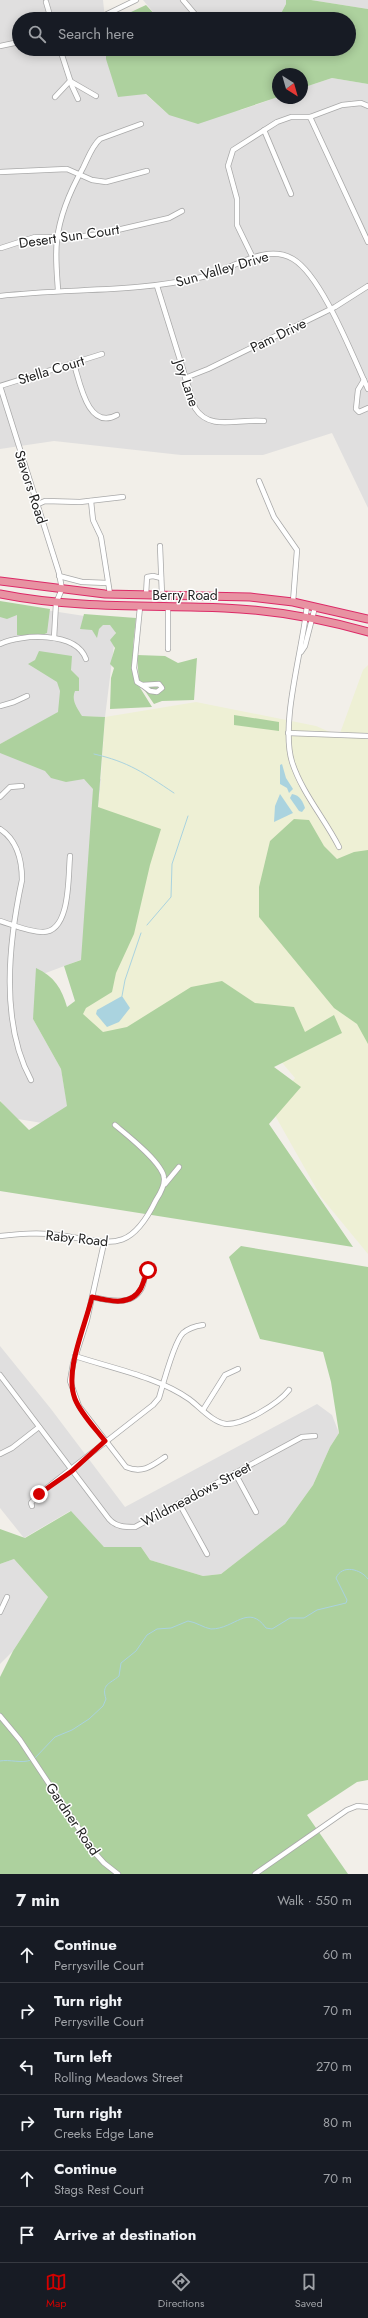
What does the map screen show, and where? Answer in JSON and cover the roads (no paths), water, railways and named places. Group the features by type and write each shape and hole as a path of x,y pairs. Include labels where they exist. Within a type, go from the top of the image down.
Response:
{"highway":[{"name":"Berry Road","path":"0,581 110,594 223,595 293,602 368,619"},
{"name":"Berry Road","path":"0,594 56,603 168,608 226,608 309,618 368,632"}],"street":[{"path":"111,12 136,0"},
{"path":"183,0 193,12"},
{"path":"46,2 48,12"},
{"path":"0,46 12,43"},
{"path":"62,56 70,81 78,99"},
{"path":"70,81 96,96"},
{"path":"55,97 70,81"},
{"path":"253,258 237,225 237,199 228,166 233,150 264,130 291,118 310,117 342,105 361,103 368,106"},
{"path":"310,117 368,242"},
{"path":"58,290 58,236 62,212 79,174 95,144 100,139 141,124"},
{"path":"264,130 291,194"},
{"path":"0,172 67,169 92,180 106,182 147,171"},
{"name":"Desert Sun Court","path":"1,248 27,239 58,236 76,237 100,234 169,218 182,211"},
{"name":"Sun Valley Drive","path":"0,296 58,290 157,286 204,277 253,258 272,254 282,254 295,260 317,286 368,389"},
{"name":"Joy Lane","path":"157,286 194,408 206,420 216,422 248,419 264,421"},
{"name":"Pam Drive","path":"185,378 208,369 329,309 368,286"},
{"name":"Stella Court","path":"0,386 102,354"},
{"path":"74,364 87,402 93,412 101,418 106,419 117,415"},
{"path":"364,380 358,390 356,408 359,412 368,408"},
{"name":"Stavors Road","path":"0,386 62,589"},
{"path":"259,481 274,518 297,550 293,602"},
{"path":"36,505 45,501 91,501 123,497"},
{"path":"91,501 93,520 101,538 110,594"},
{"path":"160,546 162,595"},
{"path":"59,576 64,575 82,582 108,583"},
{"path":"146,595 147,577 153,576 161,578"},
{"path":"54,638 56,603 62,589"},
{"path":"307,605 309,618"},
{"path":"140,607 134,668 137,682 142,685"},
{"path":"315,607 309,618 300,654 288,733 289,751 298,777 339,847"},
{"path":"168,608 168,649"},
{"path":"0,644 27,637 54,638 80,649 86,659"},
{"path":"0,706 27,696"},
{"path":"288,733 368,736"},
{"path":"0,797 10,786 22,786"},
{"path":"0,830 11,840 21,864 22,880 10,924 4,964"},
{"path":"0,921 43,932 50,930 61,921 64,915 70,856"},
{"path":"12,1049 21,1068 31,1080"},
{"path":"115,1125 157,1163 164,1176 163,1187"},
{"name":"Raby Road","path":"0,1236 48,1234 104,1243 122,1240 134,1233 148,1215 163,1187 179,1167"},
{"path":"104,1243 92,1297 75,1356 70,1381 75,1400 120,1462 130,1469 137,1471 151,1468 165,1457"},
{"path":"92,1297 115,1302 131,1298 141,1289 148,1270 153,1266"},
{"path":"32,1506 31,1503 39,1494 72,1471 105,1441 153,1405 159,1398 177,1343 182,1334 193,1327 203,1325"},
{"path":"75,1356 172,1388 216,1421 226,1424 237,1422 282,1399 289,1390"},
{"path":"203,1410 225,1375 238,1369"},
{"name":"Wildmeadows Street","path":"0,1375 109,1520 118,1526 135,1527 302,1437 315,1436"},
{"path":"0,1454 12,1448 39,1428"},
{"path":"235,1473 256,1512"},
{"path":"179,1503 207,1554"},
{"path":"0,1612 7,1597"},
{"name":"Gardner Road","path":"0,1716 20,1740 95,1854 118,1874"},
{"path":"255,1874 347,1810 357,1806 368,1807"}],"water":[{"path":"282,764 286,778 293,789 289,793 287,788 280,784 280,765"},
{"path":"280,794 293,813 274,822 275,806"},
{"path":"292,794 299,797 302,801 305,808 302,812 299,811 290,798"},
{"path":"122,996 130,1008 119,1022 107,1027 96,1014 97,1010"}],"waterway":[{"path":"94,754 106,757 136,769 174,793"},
{"path":"147,925 171,897 172,864 188,816"},
{"path":"122,996 125,980 141,933"},
{"path":"34,1759 55,1737 72,1730 89,1719 103,1706 106,1699 106,1687 119,1676 121,1663 136,1651 147,1635 157,1629 171,1628 188,1621 211,1629 220,1628 247,1617 253,1618 259,1621 266,1628 272,1629 290,1618 304,1618 317,1610 346,1603 347,1600 336,1578 343,1571 356,1571 368,1579"},
{"path":"0,1761 24,1762 31,1760"}]}
